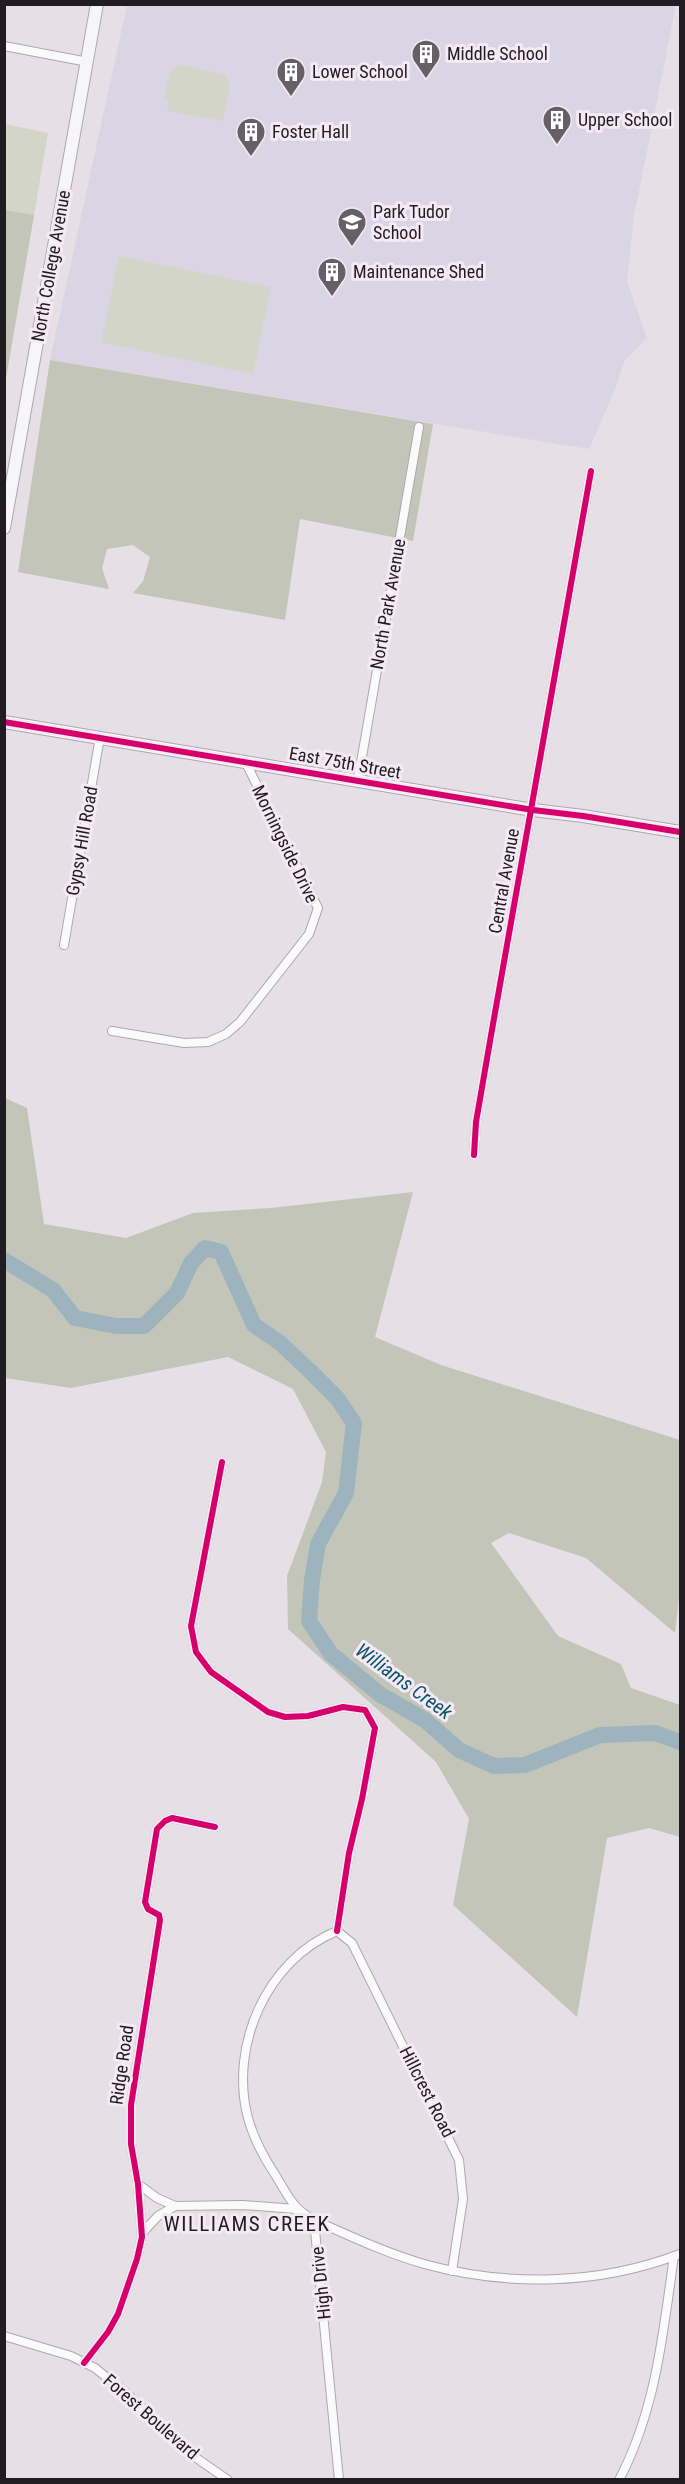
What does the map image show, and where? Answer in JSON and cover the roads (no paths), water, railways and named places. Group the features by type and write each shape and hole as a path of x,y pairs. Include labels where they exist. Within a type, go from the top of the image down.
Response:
{"street":[{"name":"North College Avenue","path":"4,528 97,4"},
{"path":"4,46 88,62"},
{"name":"North Park Avenue","path":"358,780 419,427"},
{"name":"Central Avenue","path":"474,1155 476,1122 591,471"},
{"name":"East 75th Street","path":"4,722 532,810 681,832"},
{"name":"Gypsy Hill Road","path":"64,945 100,737"},
{"name":"Morningside Drive","path":"112,1031 184,1043 208,1042 222,1036 240,1022 309,933 318,908 245,761"},
{"path":"222,1462 190,1626 196,1652 211,1672 268,1712 285,1717 296,1717 343,1707 365,1710 375,1728 349,1853 337,1931"},
{"name":"Ridge Road","path":"84,2363 108,2332 118,2314 137,2259 142,2232 138,2184 131,2144 131,2105 160,1920 159,1915 148,1909 145,1902 157,1829 172,1818 214,1827"},
{"name":"High Drive","path":"337,1931 315,1943 295,1958 272,1985 252,2026 245,2056 243,2086 251,2128 263,2156 296,2209 314,2220 339,2480"},
{"name":"Hillcrest Road","path":"337,1931 352,1943 459,2160 463,2199 452,2271"},
{"path":"138,2184 157,2198 175,2205 243,2205 296,2209"},
{"path":"142,2232 158,2216 175,2205"},
{"path":"314,2220 390,2253 472,2275 514,2279 571,2278 619,2271 677,2255 655,2386 636,2444 619,2480"},
{"name":"Forest Boulevard","path":"4,2336 62,2353 84,2363 121,2388 192,2455 228,2480"}],"waterway":[{"name":"Williams Creek","path":"4,1260 53,1290 75,1318 116,1326 144,1326 177,1293 191,1263 205,1248 221,1252 254,1325 279,1342 310,1371 337,1398 354,1423 346,1493 318,1544 309,1621 331,1654 381,1695 425,1720 459,1750 494,1766 525,1765 600,1735 655,1733 680,1742"}],"place":[{"name":"Middle School","path":"426,80"},
{"name":"Lower School","path":"291,98"},
{"name":"Upper School","path":"557,146"},
{"name":"Foster Hall","path":"251,158"},
{"name":"Park Tudor School","path":"352,248"},
{"name":"Maintenance Shed","path":"332,298"}],"district":[{"name":"WILLIAMS CREEK","path":"247,2224"}]}
